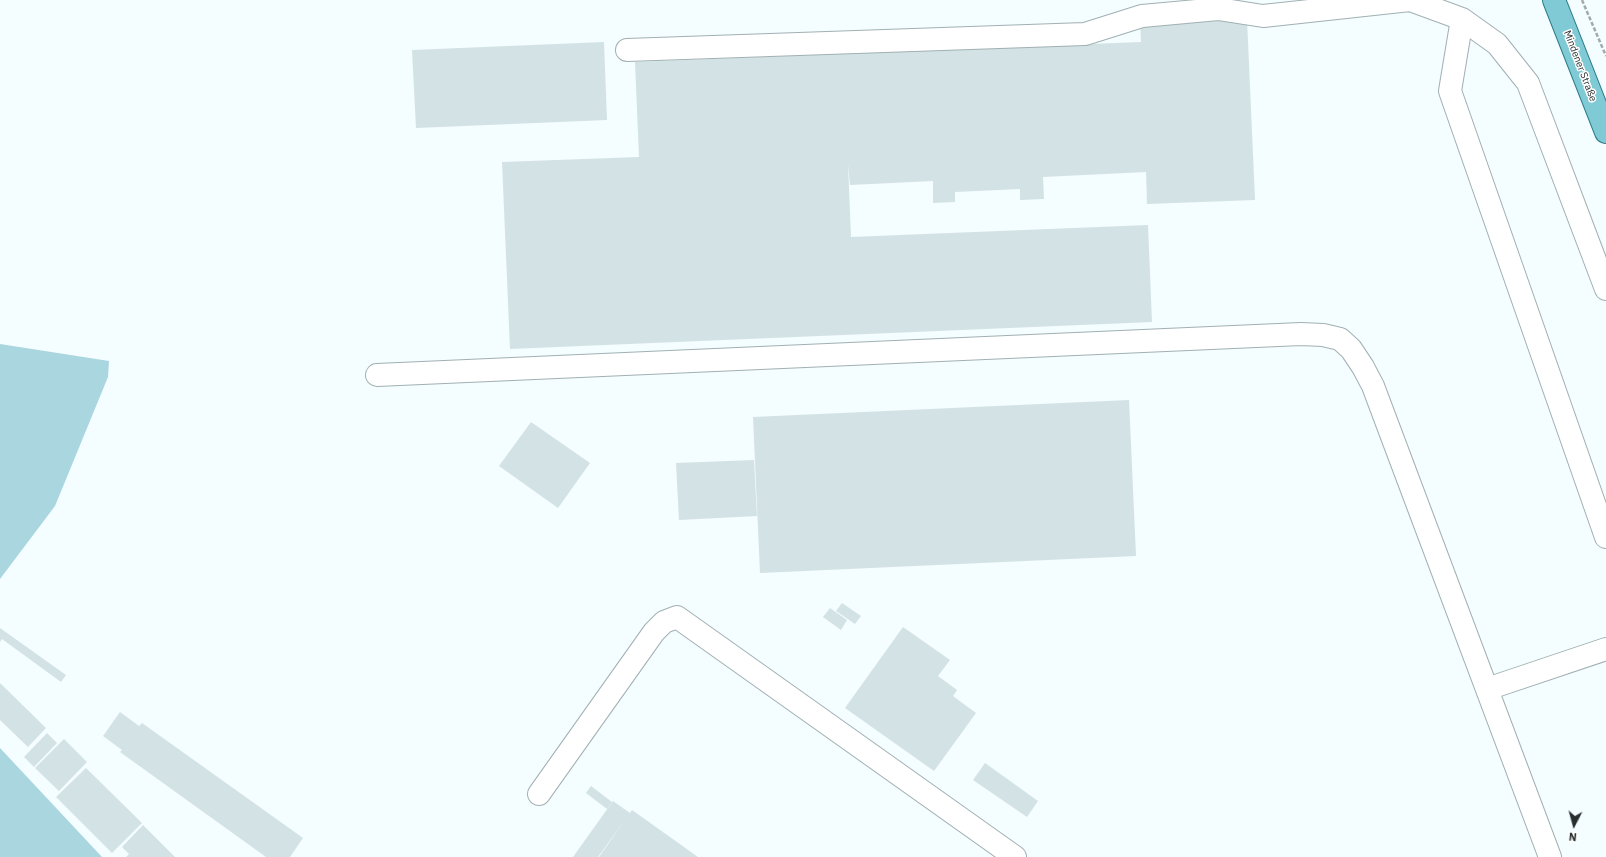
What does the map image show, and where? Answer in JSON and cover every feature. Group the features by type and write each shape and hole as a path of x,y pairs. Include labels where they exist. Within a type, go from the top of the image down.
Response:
{"main road":[{"name":"Mindener Straße","path":"1554,0 1606,132"}],"lane":[{"path":"627,50 1085,34 1142,16 1218,8 1263,16 1410,0 1462,19 1497,44 1528,83 1606,288"},
{"path":"1462,19 1450,91 1606,538"},
{"path":"378,375 1301,334 1323,335 1340,339 1351,349 1374,386 1550,857"},
{"path":"539,794 654,632 664,622 677,617 1015,857"},
{"path":"1487,689 1606,649"}],"path":[{"path":"1582,0 1606,56"}],"shaded area":[{"path":"0,344 109,361 108,377 55,506 0,579"},
{"path":"0,748 102,857 0,857"}],"building":[{"path":"1247,19 1255,200 1147,204 1146,172 1043,177 1044,199 1020,200 1020,189 955,192 955,202 933,203 933,181 850,185 848,164 851,237 1148,225 1152,322 510,349 502,162 639,157 635,62 1141,42 1140,23"},
{"path":"604,42 607,120 416,128 412,50"},
{"path":"1129,400 1136,556 760,573 753,417"},
{"path":"531,422 590,463 558,508 499,466"},
{"path":"754,460 757,516 679,520 676,463"},
{"path":"842,603 861,616 855,624 836,611"},
{"path":"830,608 847,620 841,630 823,617"},
{"path":"903,627 950,660 938,676 957,690 953,696 976,713 934,771 845,708"},
{"path":"0,628 66,675 61,682 2,639 0,642"},
{"path":"0,683 46,728 28,747 0,720"},
{"path":"120,712 139,726 142,723 303,838 290,857 266,857 120,752 122,750 103,736"},
{"path":"47,733 57,743 34,767 24,757"},
{"path":"64,739 87,762 59,791 35,768"},
{"path":"985,763 1038,801 1027,817 973,780"},
{"path":"86,768 142,823 112,853 56,797"},
{"path":"591,786 612,802 607,809 586,793"},
{"path":"613,801 630,813 598,857 573,857"},
{"path":"632,810 698,857 599,857"},
{"path":"143,825 175,857 126,857 129,854 122,847"}]}
